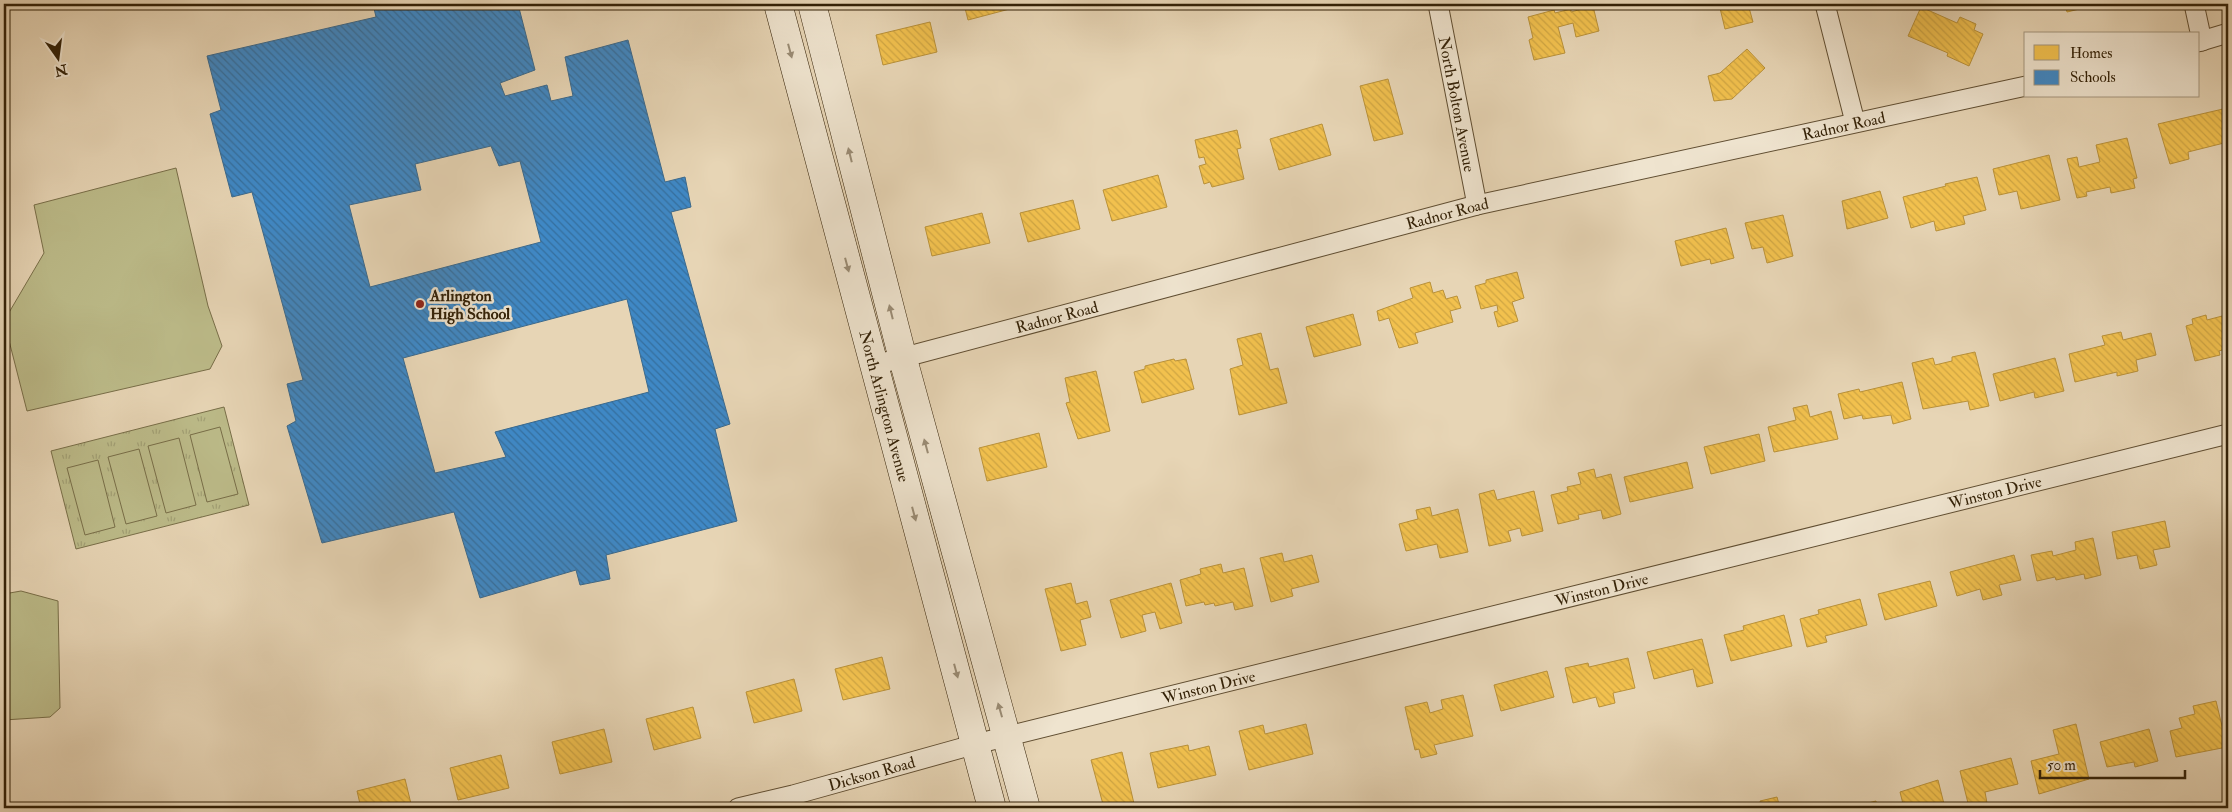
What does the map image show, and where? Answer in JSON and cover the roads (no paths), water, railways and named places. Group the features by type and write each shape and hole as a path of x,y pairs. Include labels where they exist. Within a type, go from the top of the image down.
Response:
{"main road":[{"name":"North Arlington Avenue","path":"778,4 992,808"},
{"name":"North Arlington Avenue","path":"812,4 903,359 1008,736 1026,808"}],"street":[{"name":"North Bolton Avenue","path":"1438,4 1477,205"},
{"path":"1825,4 1855,122"},
{"path":"2194,4 2198,32"},
{"path":"2200,42 2228,33"},
{"name":"Radnor Road","path":"875,365 1477,205 2024,86"},
{"name":"Winston Drive","path":"976,744 2228,434"},
{"name":"Dickson Road","path":"738,808 793,795 976,744"}],"place":[{"name":"Arlington High School","path":"420,304"}]}
